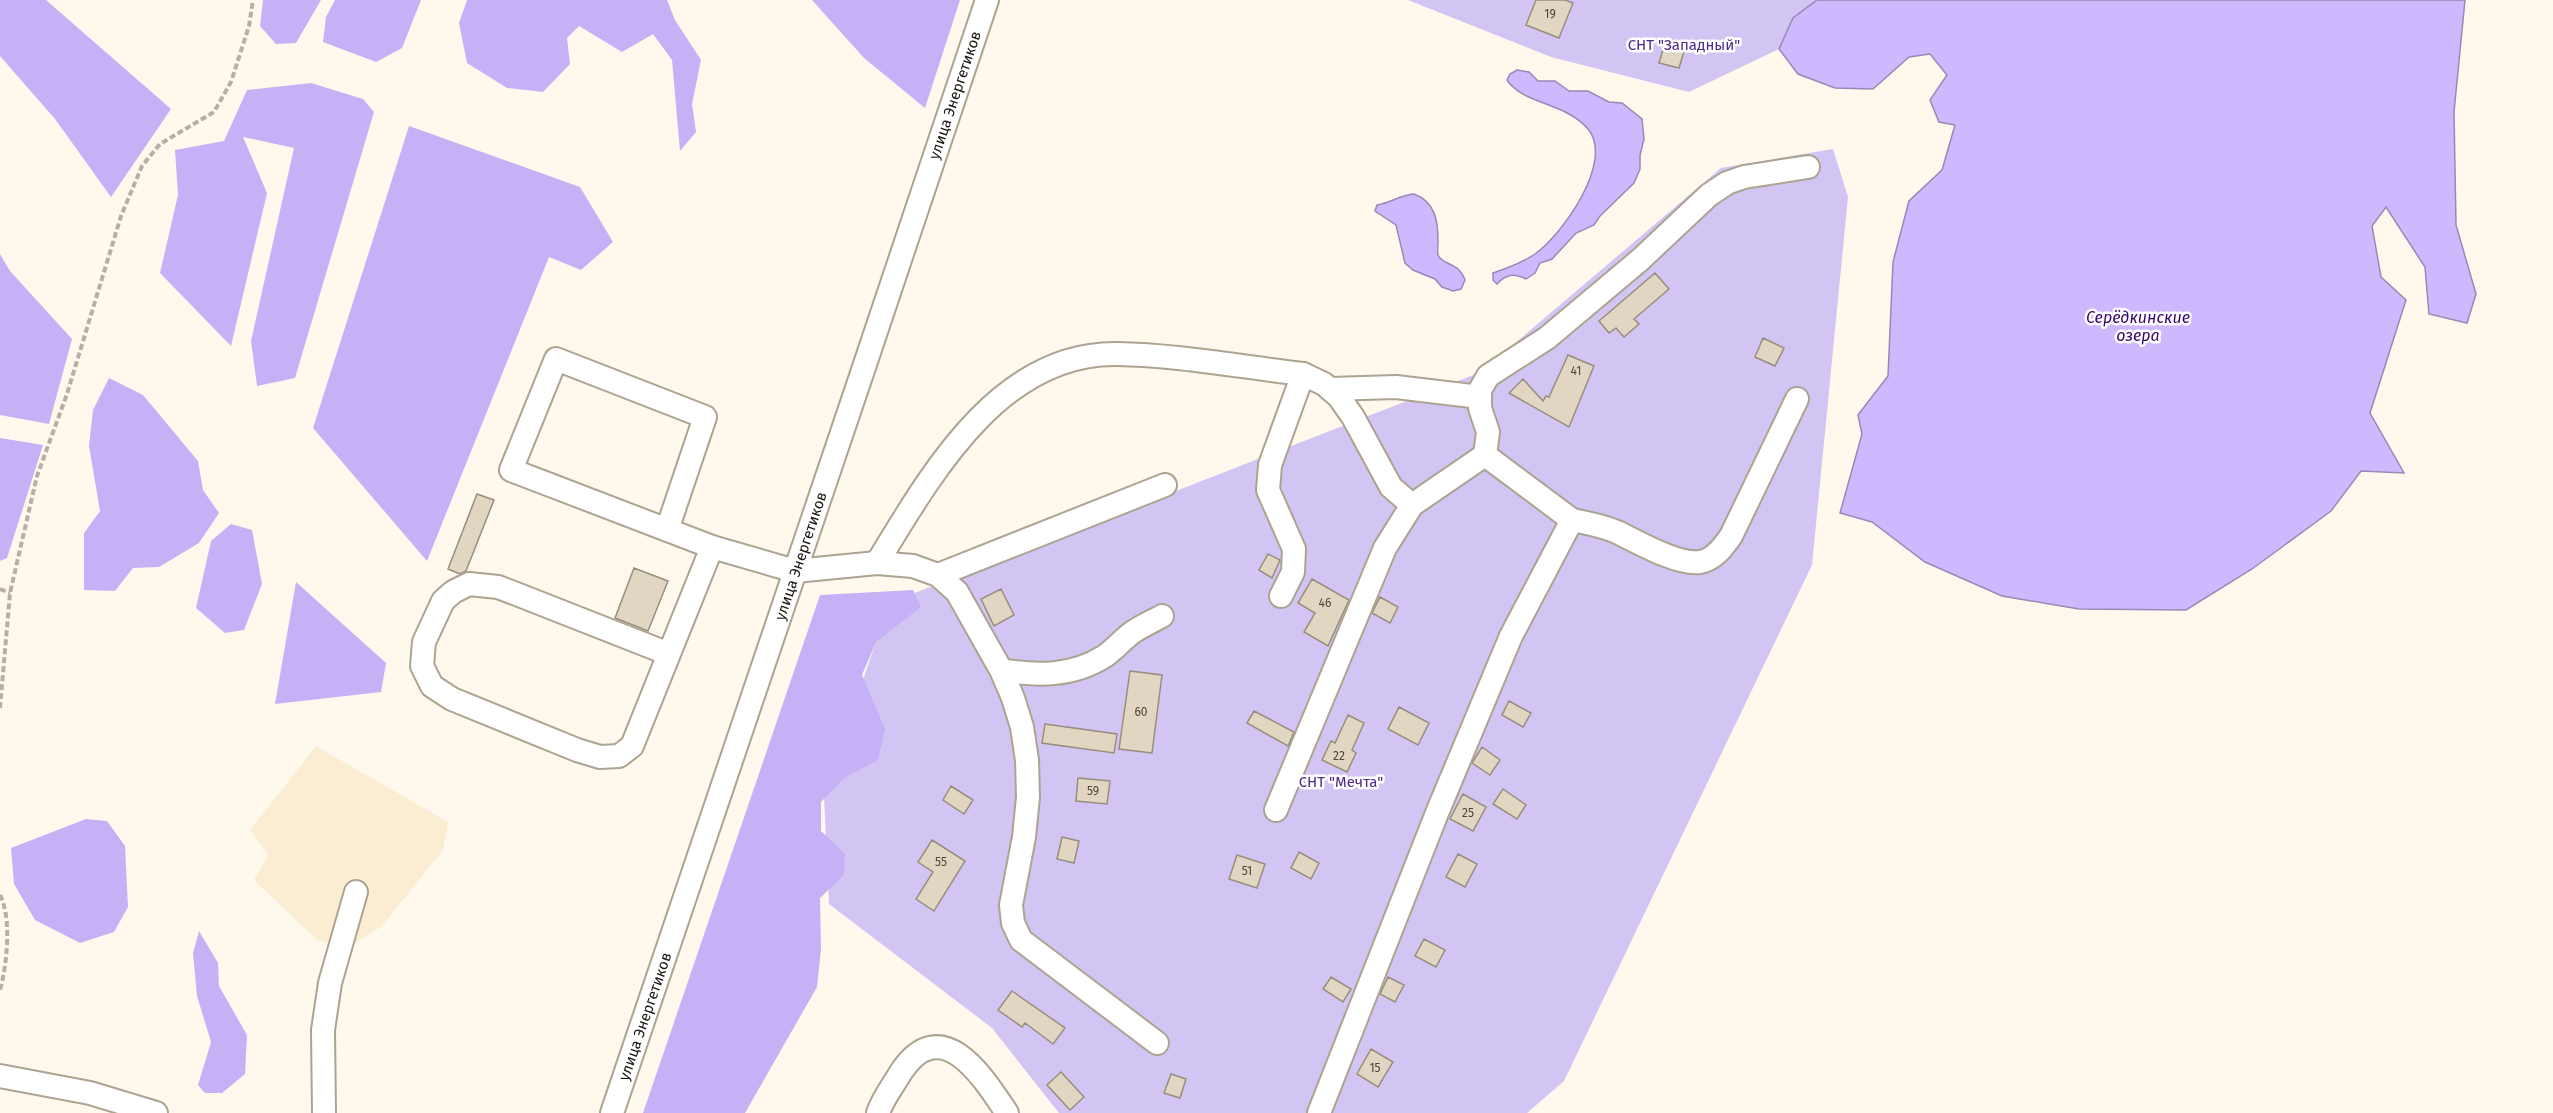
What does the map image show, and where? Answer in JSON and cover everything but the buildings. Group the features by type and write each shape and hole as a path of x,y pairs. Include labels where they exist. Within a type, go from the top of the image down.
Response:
{"street":[{"name":"улица Энергетиков","path":"612,1113 743,734 795,571 987,0"},
{"path":"1276,810 1385,548 1412,505 1485,455 1488,432 1480,408 1480,390 1488,376 1547,338 1641,259 1709,195 1727,183 1744,177 1808,167"},
{"path":"878,563 914,502 951,449 984,412 1041,372 1077,358 1115,354 1303,375 1330,389 1339,397 1353,417 1391,487 1412,505"},
{"path":"667,530 705,417 556,359 511,470 667,530 712,547 795,571 878,563 913,566 938,575 957,592 1000,670 1013,698 1022,727 1027,760 1028,797 1024,837 1011,905 1012,922 1021,940 1157,1043"},
{"path":"1281,596 1293,572 1294,549 1268,490 1270,465 1303,375"},
{"path":"1330,389 1396,387 1480,397"},
{"path":"1485,455 1572,520 1600,526 1649,549 1685,560 1701,562 1719,552 1731,536 1797,399"},
{"path":"938,575 1165,485"},
{"path":"1318,1113 1437,813 1511,636 1572,520"},
{"path":"669,654 508,591 469,584 453,592 443,601 435,614 424,642 422,666 432,686 452,699 577,750 610,758 627,753 632,746 669,654 712,547"},
{"path":"1000,670 1029,675 1056,674 1084,668 1106,656 1132,633 1162,616"},
{"path":"324,1113 323,1030 330,983 356,892"},
{"path":"878,1113 882,1102 909,1061 929,1048 946,1048 964,1057 983,1078 1007,1113"},
{"path":"0,1076 90,1093 156,1113"}],"path":[{"path":"0,708 10,593 37,476 67,394 121,216 142,166 160,144 214,111 231,82 249,26 253,0"},
{"path":"0,589 10,593"},
{"path":"0,895 4,903 7,925 0,990"}],"shaded area":[{"path":"0,0 46,0 171,109 111,197 55,119 0,56"},
{"path":"263,0 321,0 296,43 276,44 260,26"},
{"path":"335,0 421,0 402,48 376,62 323,42 326,17"},
{"path":"467,0 667,0 675,20 701,60 692,104 696,132 680,151 672,60 653,34 622,52 579,26 567,38 570,64 543,92 507,88 467,63 459,23"},
{"path":"812,0 960,0 925,108 864,58"},
{"path":"311,83 363,99 374,112 295,378 257,386 251,341 294,148 243,137 267,193 231,346 160,273 178,195 175,150 224,141 247,90"},
{"path":"409,126 580,187 613,242 581,270 549,257 427,561 313,428"},
{"path":"0,254 10,271 72,339 49,424 0,415"},
{"path":"109,378 143,395 198,461 203,490 219,513 199,543 159,567 133,568 115,591 84,590 84,533 100,511 89,446 93,410"},
{"path":"0,438 43,445 7,558 0,561"},
{"path":"231,524 252,530 262,584 244,630 225,633 196,608 211,541"},
{"path":"296,582 386,663 381,692 275,704"},
{"path":"913,590 921,607 876,642 862,675 885,729 878,760 844,778 821,802 821,831 845,854 844,875 820,898 821,949 817,987 745,1113 643,1113 820,595"},
{"path":"316,746 448,822 443,850 382,926 350,947 317,940 254,880 269,855 250,830"},
{"path":"86,819 107,821 125,846 128,907 114,932 80,943 35,920 14,884 11,848"},
{"path":"199,931 218,963 219,986 247,1035 245,1074 222,1093 205,1093 198,1085 211,1042 197,996 193,953"}],"green space":[{"name":"СНТ \"Западный\"","path":"1408,0 1817,0 1793,18 1779,49 1689,92 1551,57"},
{"name":"СНТ \"Мечта\"","path":"1833,149 1848,197 1812,565 1564,1081 1527,1113 1059,1113 992,1028 829,904 824,795 889,603 1481,372 1721,168"}],"water":[{"name":"Серёдкинские озера","path":"1817,0 2465,0 2454,112 2456,225 2476,294 2467,323 2429,314 2425,267 2386,207 2372,226 2381,277 2406,300 2370,413 2404,473 2361,471 2331,511 2252,569 2186,610 2079,609 2002,596 1925,562 1872,522 1840,513 1862,434 1858,415 1888,376 1893,262 1909,201 1942,170 1955,125 1939,122 1930,100 1947,75 1930,54 1909,57 1873,89 1835,88 1798,74 1779,49 1793,18"},
{"path":"1517,70 1529,72 1538,81 1555,81 1569,91 1588,91 1609,102 1622,103 1642,119 1644,139 1640,155 1640,169 1634,183 1600,216 1594,225 1576,233 1552,259 1540,263 1535,273 1526,279 1510,276 1497,284 1493,280 1493,273 1535,254 1571,215 1590,178 1595,159 1595,143 1588,129 1568,113 1514,88 1507,80 1510,74"},
{"path":"1414,194 1427,202 1434,213 1438,255 1462,274 1465,280 1461,289 1453,291 1442,287 1435,279 1413,270 1405,263 1396,225 1375,211 1377,205"}]}
